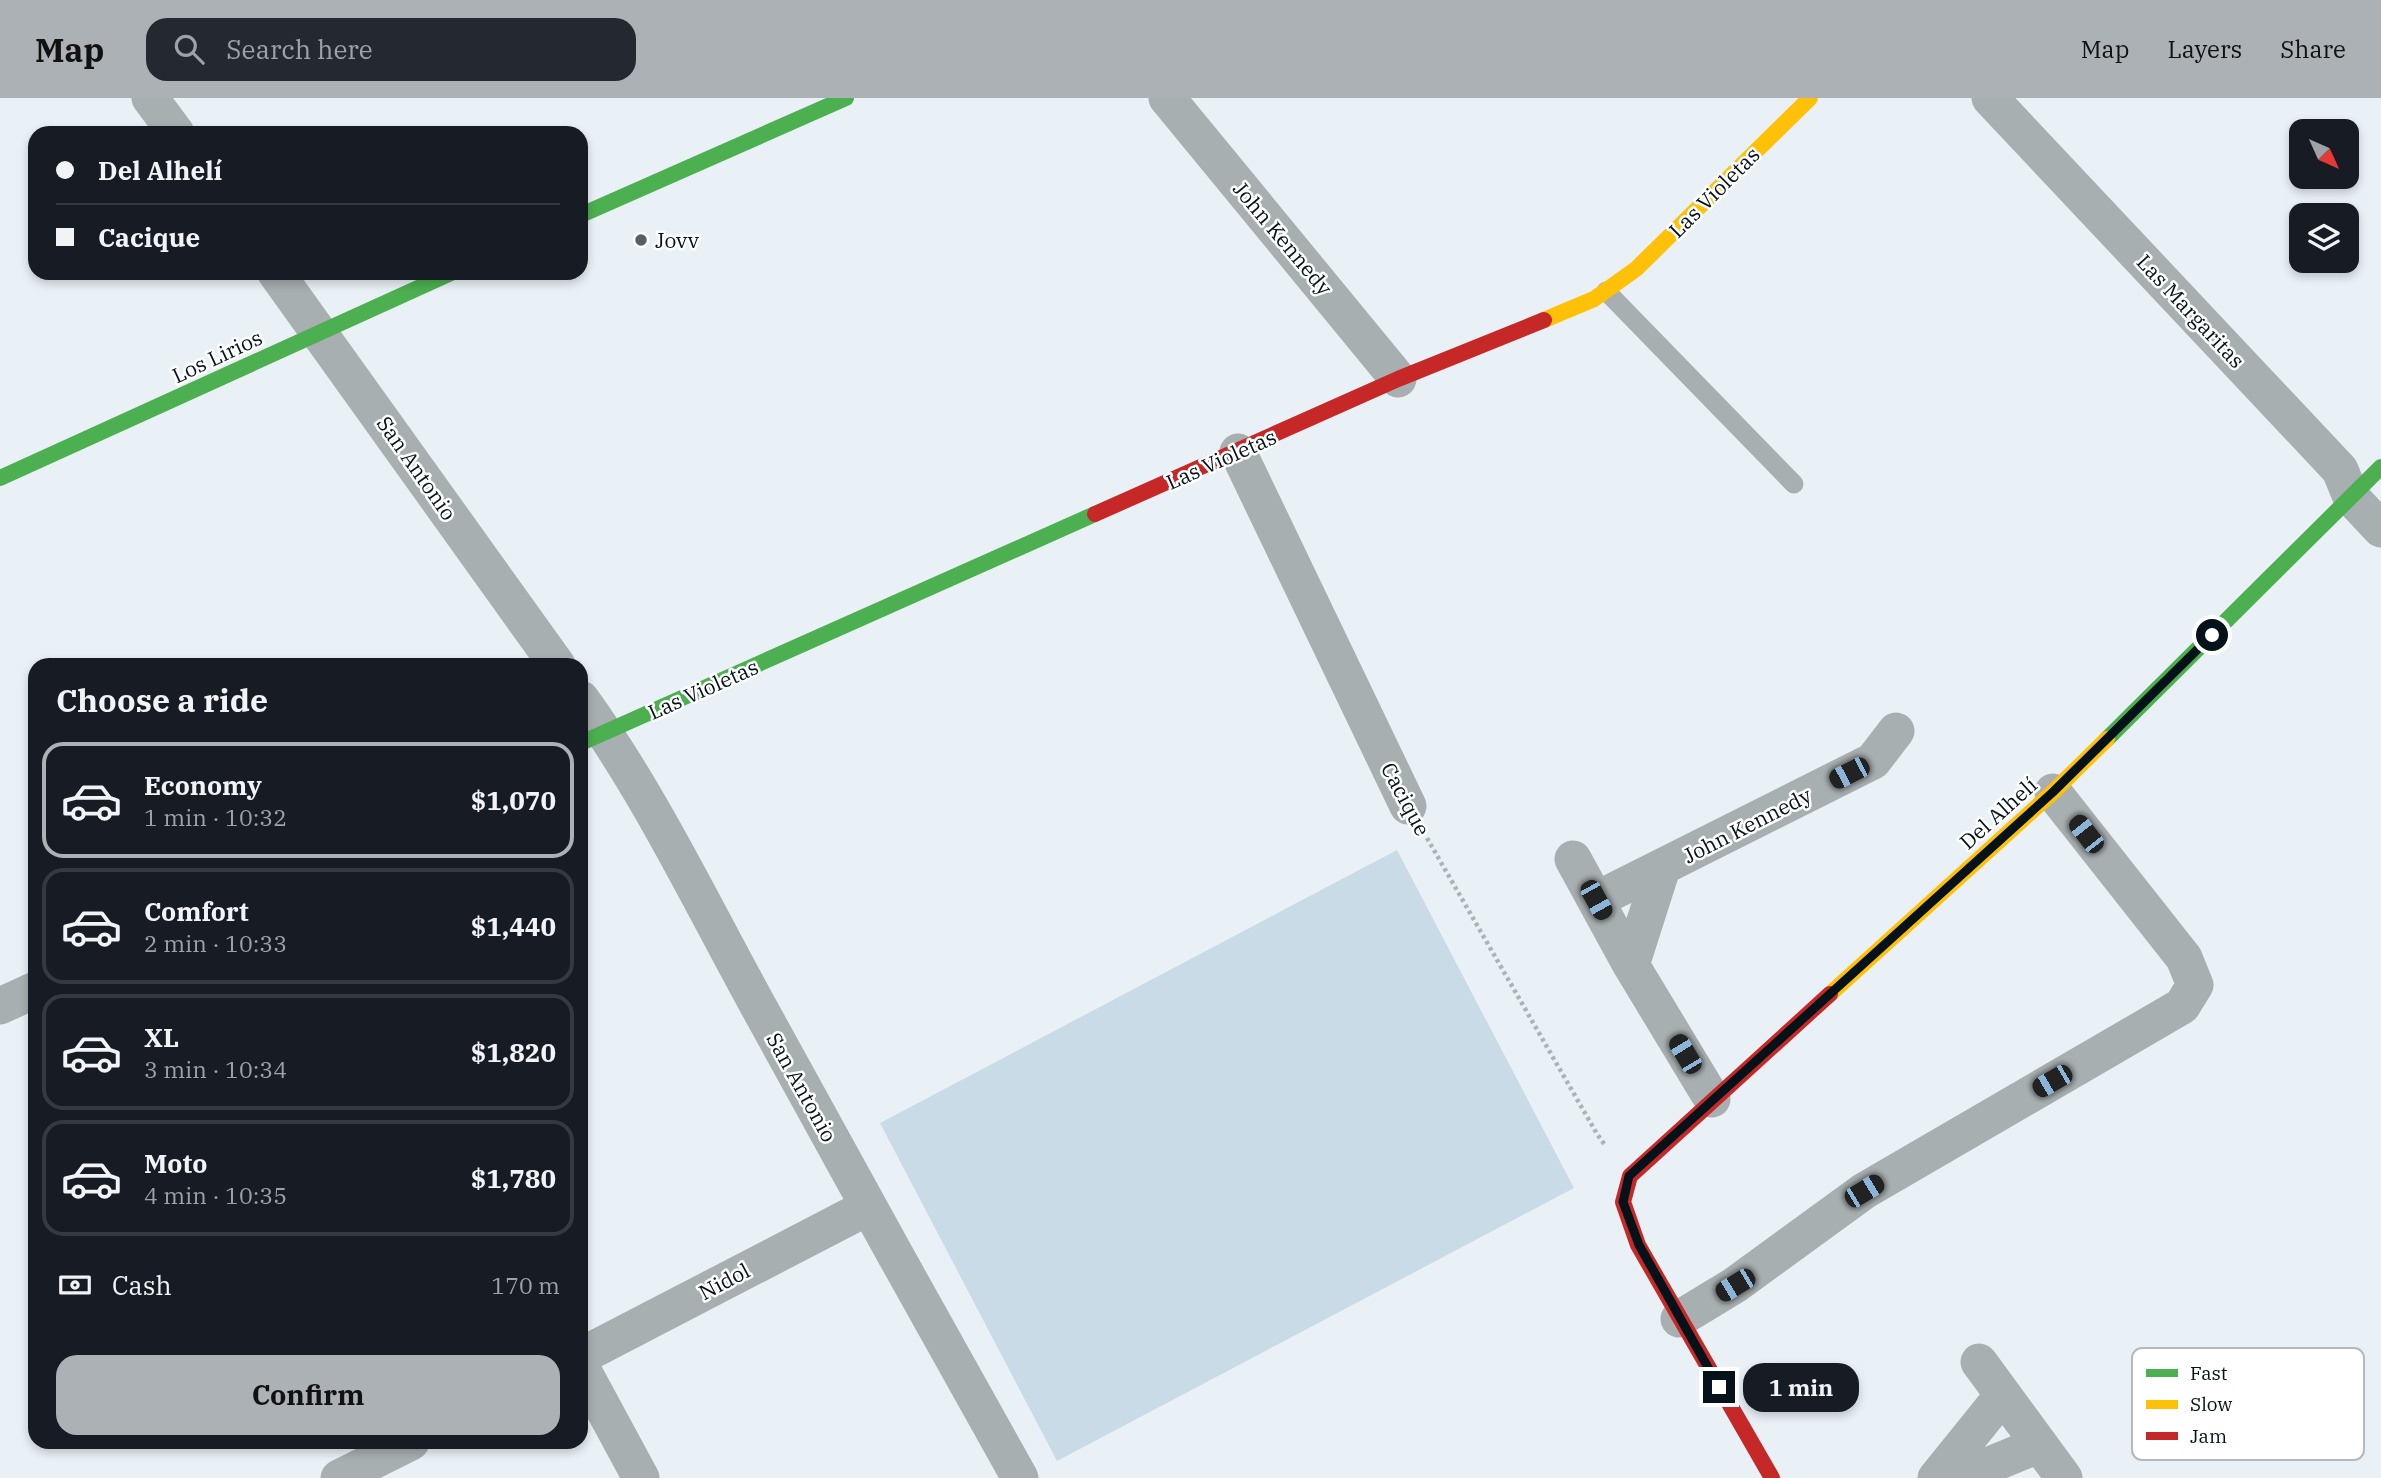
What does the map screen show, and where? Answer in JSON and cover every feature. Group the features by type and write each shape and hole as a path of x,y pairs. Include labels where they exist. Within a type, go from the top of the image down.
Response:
{"street":[{"path":"150,98 171,126"},
{"path":"588,212 846,98"},
{"name":"John Kennedy","path":"1167,98 1398,379"},
{"name":"Las Violetas","path":"593,738 1398,379 1594,299 1636,269 1810,98"},
{"name":"Las Margaritas","path":"1990,98 2340,470 2351,497 2381,529"},
{"name":"San Antonio","path":"281,280 552,658"},
{"name":"Los Lirios","path":"0,478 435,280"},
{"name":"Cacique","path":"1238,452 1408,806"},
{"name":"Del Alhelí","path":"1679,1319 1635,1234 1623,1202 1629,1176 2053,792 2381,467"},
{"name":"John Kennedy","path":"1596,900 1873,761 1896,731"},
{"name":"San Antonio","path":"593,738 662,829 868,1207 1020,1478"},
{"path":"1772,1478 1679,1319 1735,1285 1864,1191 2182,1006 2195,985 2184,958 2053,792"},
{"path":"1573,859 1712,1099"},
{"name":"John Kennedy","path":"1632,965 1662,868"},
{"path":"0,1006 28,993"},
{"name":"Nidol","path":"588,1352 868,1207"},
{"path":"1979,1362 2064,1478"},
{"path":"588,1380 641,1478"},
{"path":"1936,1478 2003,1395"},
{"path":"1958,1478 2038,1445"},
{"path":"340,1478 397,1449"}],"lane":[{"path":"1606,291 1794,484"}],"path":[{"name":"Cacique","path":"1408,806 1597,1134"}],"shaded area":[{"path":"1397,850 1574,1188 1057,1461 880,1123"}],"traffic: fast":[{"path":"588,212 846,98"},
{"path":"0,478 436,280"},
{"path":"2107,739 2381,467"},
{"path":"588,740 1095,514"}],"traffic: slow":[{"path":"1544,320 1594,299 1636,269 1810,98"},
{"path":"1830,994 2053,792 2107,739"}],"traffic: jam":[{"path":"1095,514 1398,379 1544,320"},
{"path":"1772,1478 1638,1245 1623,1202 1630,1176 1830,994"}],"place":[{"name":"Jovv","path":"641,240"}],"route":[{"path":"1719,1387 1639,1245 1623,1202 1629,1176 2053,792 2212,635"}]}
